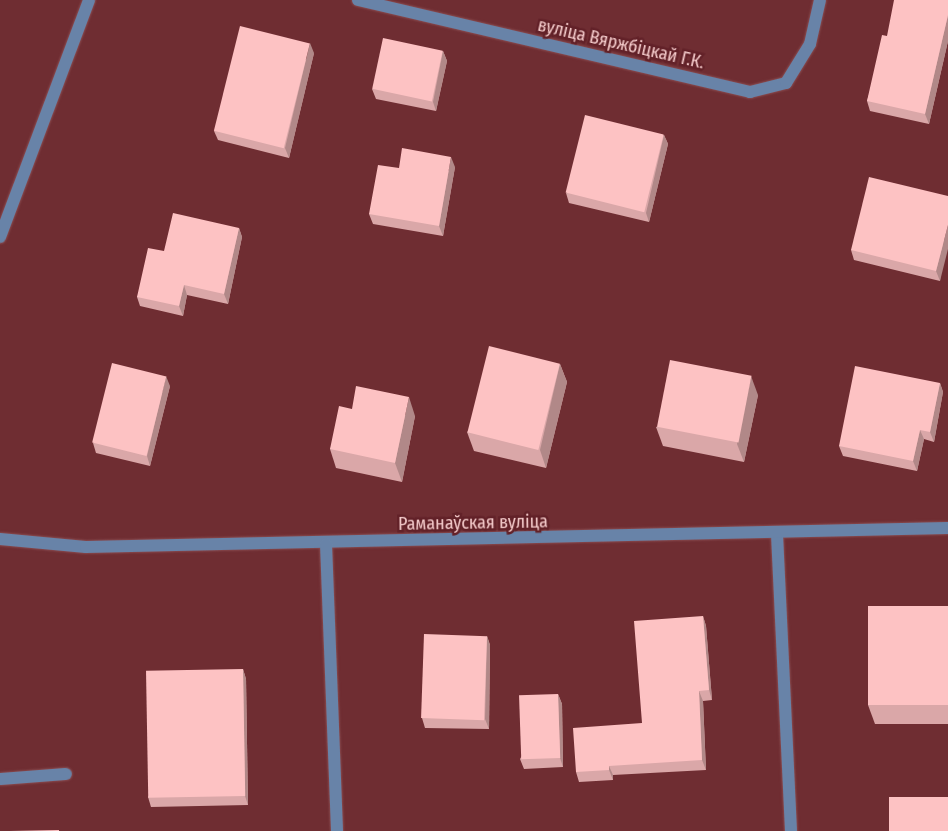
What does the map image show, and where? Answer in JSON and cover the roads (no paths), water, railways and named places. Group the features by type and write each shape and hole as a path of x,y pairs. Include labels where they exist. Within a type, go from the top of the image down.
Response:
{"street":[{"path":"0,237 89,0"},
{"name":"вуліца Вяржбіцкай Г.К.","path":"358,0 750,92 786,83 810,44 820,0"},
{"name":"Раманаўская вуліца","path":"0,539 86,547 326,544 777,534 948,528"},
{"path":"777,534 791,831"},
{"path":"326,544 337,831"},
{"path":"0,779 66,774"}]}
